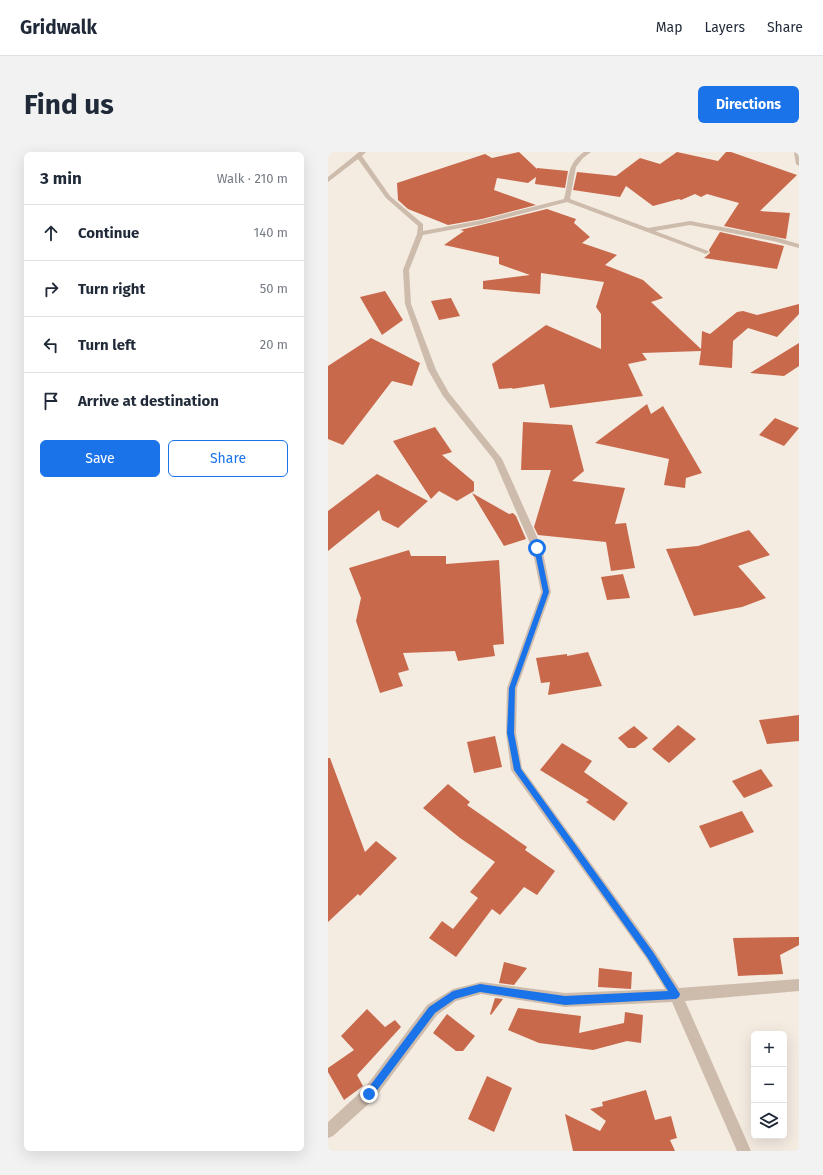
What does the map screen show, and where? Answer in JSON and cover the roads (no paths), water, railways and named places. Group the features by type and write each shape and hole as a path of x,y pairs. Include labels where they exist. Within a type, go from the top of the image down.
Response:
{"street":[{"path":"567,200 572,167 581,156 588,152"},
{"path":"797,152 799,164"},
{"path":"328,180 361,154 388,197 421,225 420,234 406,270 408,304 432,370 446,394 498,459 537,548 546,592 512,688 511,733 517,770 650,954 676,994 744,1151"},
{"path":"420,234 482,222 567,200 706,252"},
{"path":"649,230 690,223 774,239 799,246"},
{"path":"328,1131 369,1094 432,1010 453,995 480,988 565,1000 799,985"}]}
